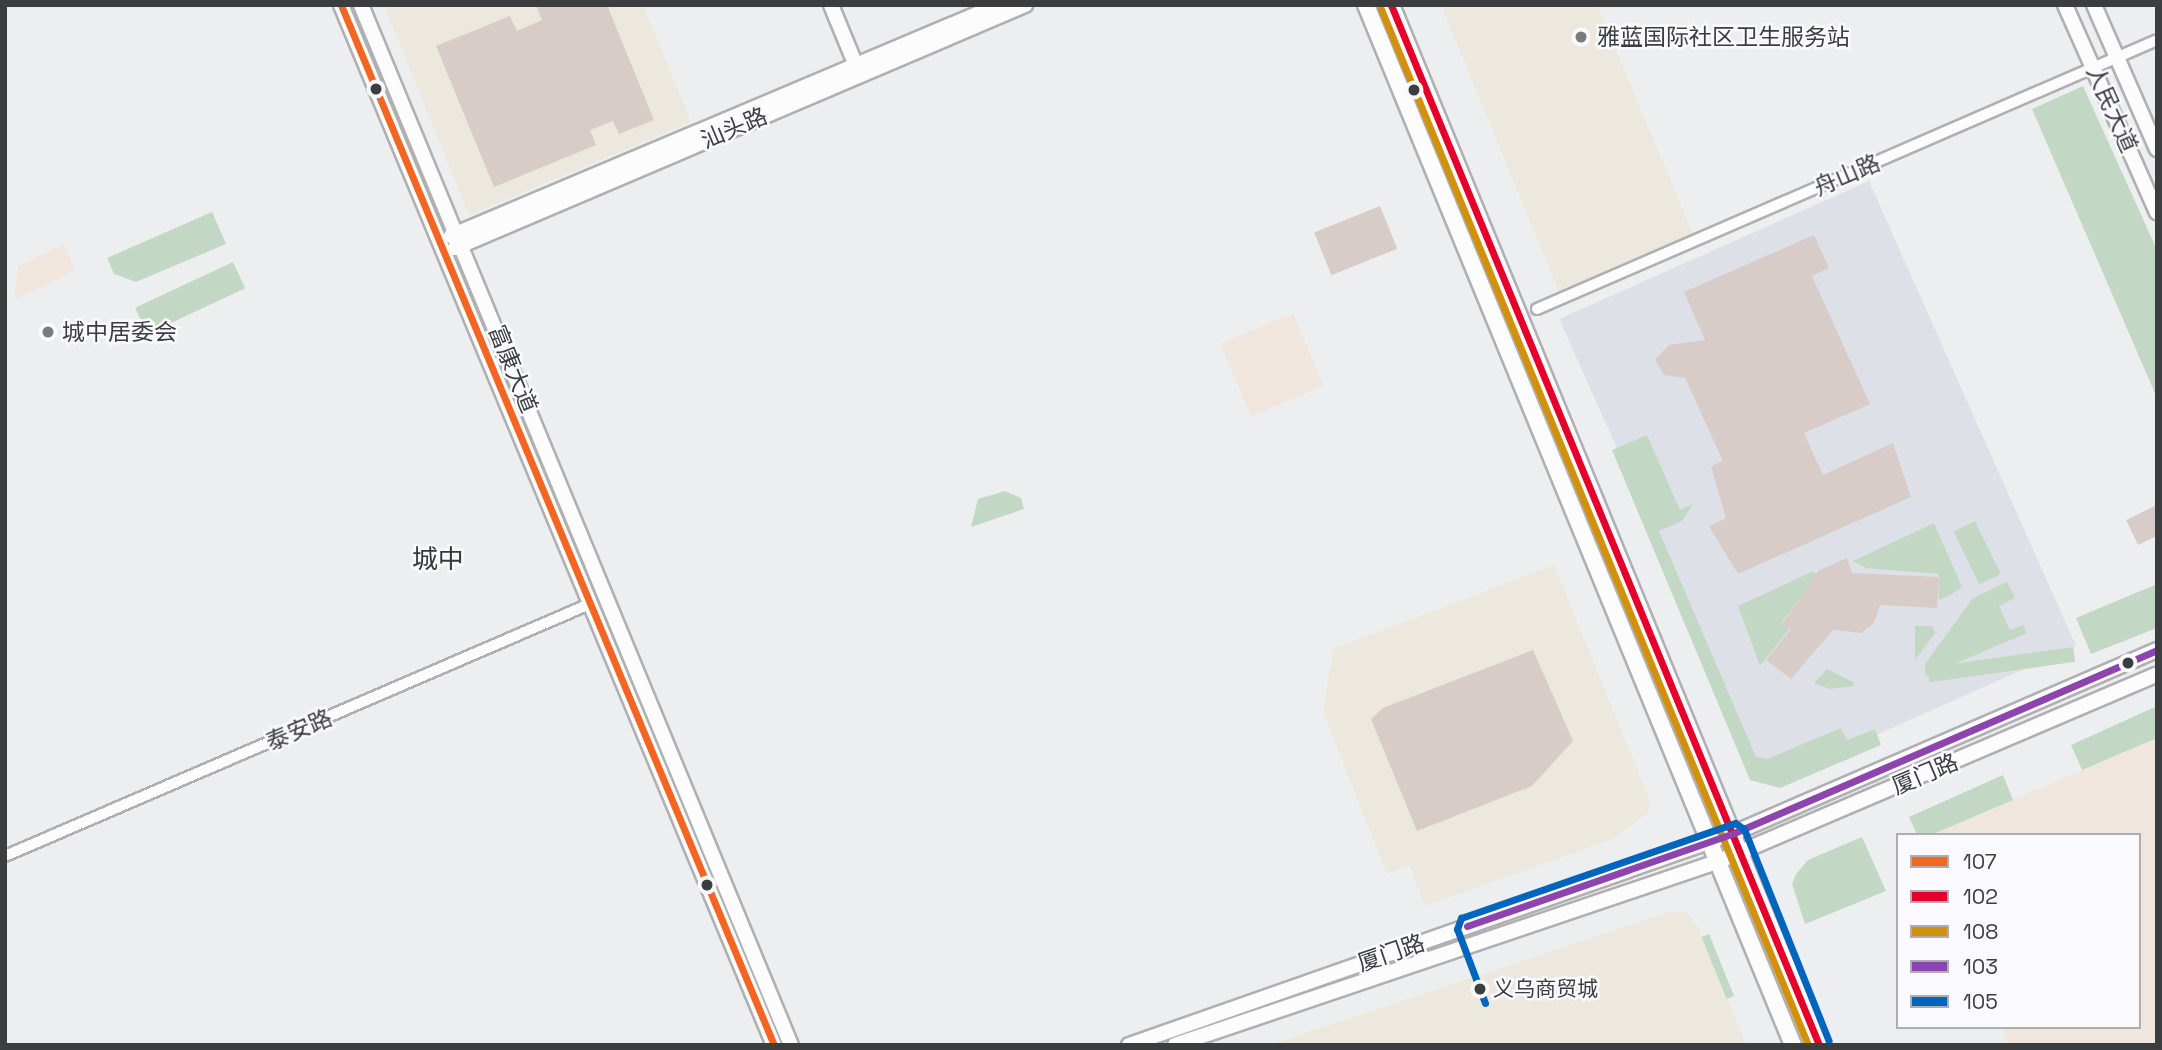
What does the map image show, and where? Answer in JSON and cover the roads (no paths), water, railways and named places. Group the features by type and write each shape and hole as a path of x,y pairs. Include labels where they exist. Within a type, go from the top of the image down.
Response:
{"main road":[{"path":"1366,5 1793,1045"},
{"path":"1391,5 1742,852 1819,1045"}],"street":[{"name":"富康大道","path":"341,5 774,1045"},
{"name":"富康大道","path":"361,5 791,1045"},
{"path":"831,5 858,70"},
{"name":"汕头路","path":"858,70 998,5"},
{"name":"汕头路","path":"442,247 858,70 1025,5"},
{"name":"人民大道","path":"2065,5 2157,213"},
{"name":"人民大道","path":"2094,5 2157,149"},
{"name":"舟山路","path":"1537,309 2157,40"},
{"name":"泰安路","path":"5,856 592,603"},
{"name":"厦门路","path":"1129,1045 1734,833 2157,650"},
{"name":"厦门路","path":"1175,1045 1717,862 2157,674"}],"place":[{"name":"雅蓝国际社区卫生服务站","path":"1581,37"},
{"name":"城中居委会","path":"48,332"},
{"name":"义乌商贸城","path":"1480,989"}],"district":[{"name":"城中","path":"438,560"}]}
